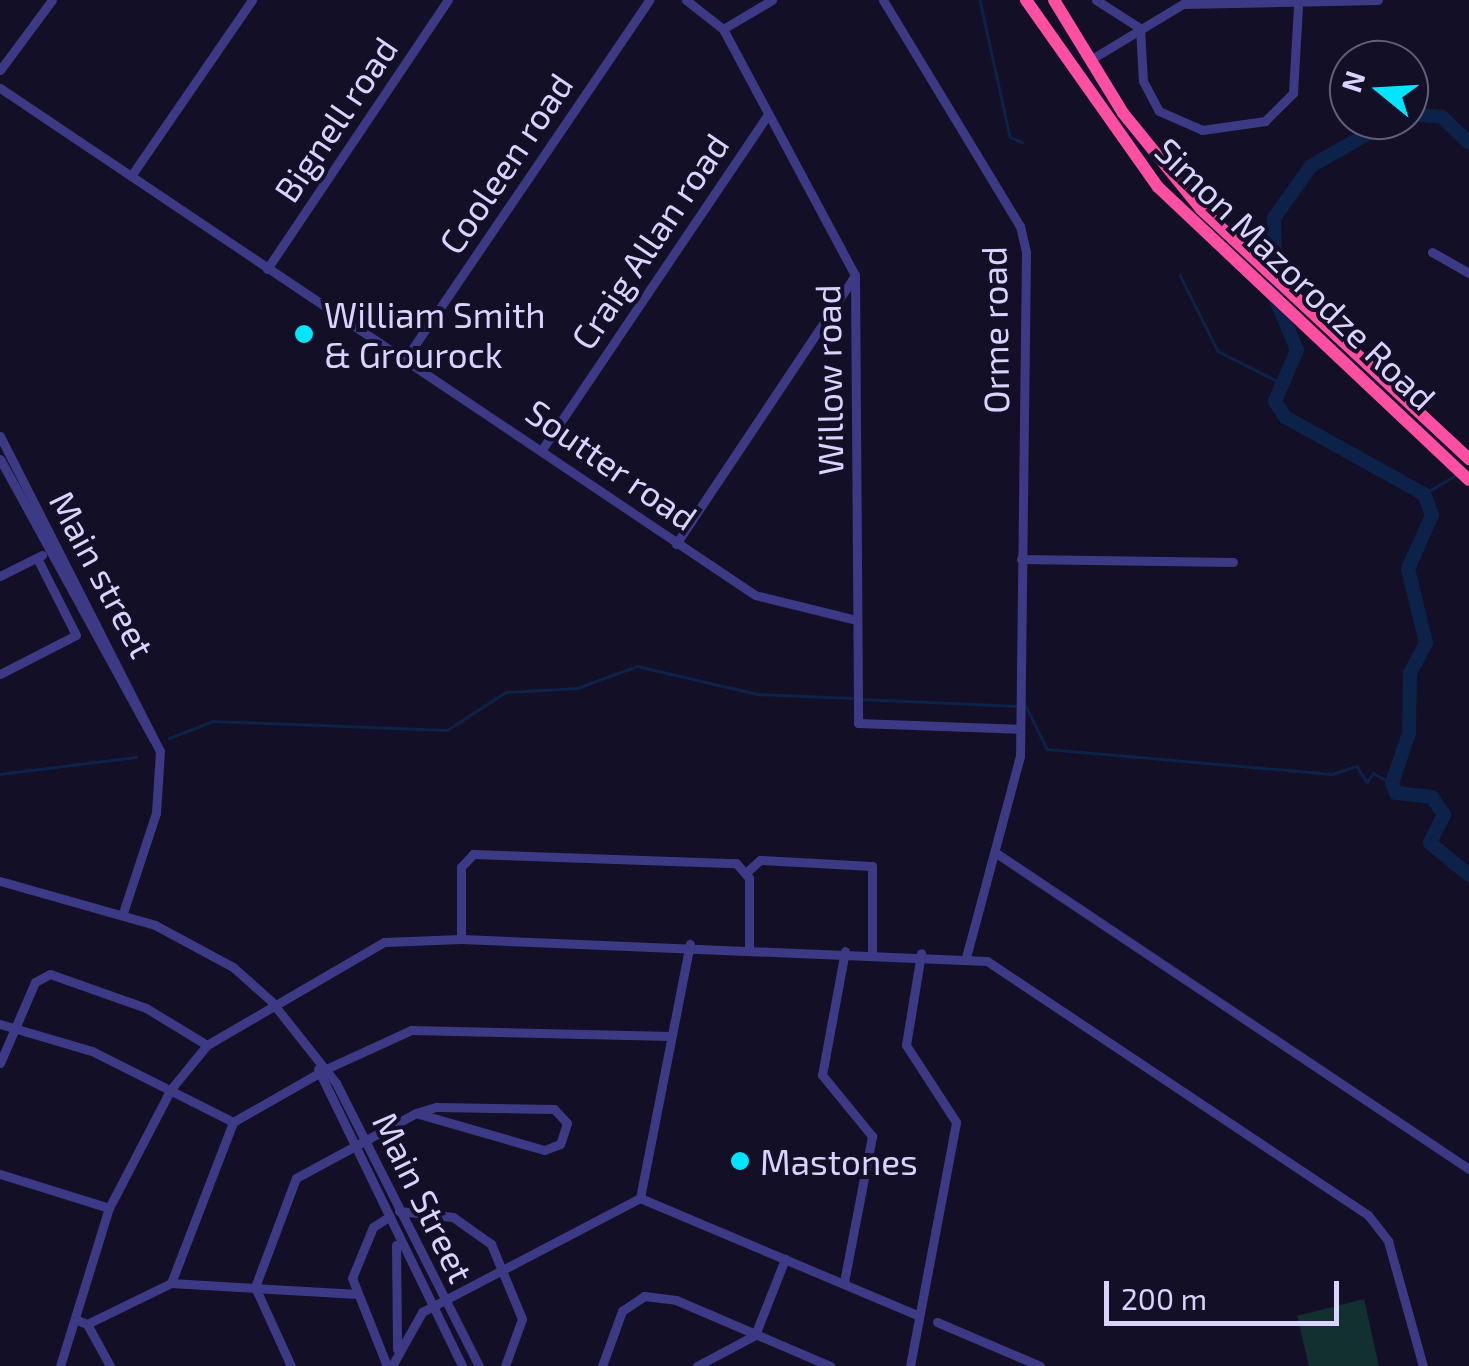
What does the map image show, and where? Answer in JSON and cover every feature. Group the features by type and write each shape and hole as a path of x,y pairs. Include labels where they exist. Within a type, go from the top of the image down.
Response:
{"highway":[{"name":"Simon Mazorodze Road","path":"1026,0 1134,158 1256,284 1466,450"},
{"name":"Simon Mazorodze Road","path":"1054,0 1149,148 1316,331 1469,480"}],"street":[{"path":"0,70 52,0"},
{"path":"130,176 252,0"},
{"name":"Bignell road","path":"267,268 448,0"},
{"name":"Cooleen road","path":"406,358 649,0"},
{"name":"Willow road","path":"686,0 723,29 856,276 858,724 1019,730"},
{"path":"723,29 772,0"},
{"name":"Orme road","path":"883,0 1024,238 1019,730"},
{"path":"1096,0 1140,28"},
{"path":"1090,60 1183,2 1298,6 1378,0"},
{"path":"1140,28 1146,90 1166,118 1192,129 1259,124 1296,83 1298,6"},
{"name":"Soutter road","path":"0,88 543,448 676,544 769,601 857,620"},
{"name":"Craig Allan road","path":"543,448 768,114"},
{"path":"1432,252 1469,273"},
{"path":"676,544 856,276"},
{"name":"Main street","path":"0,436 53,550"},
{"name":"Main street","path":"0,459 53,550 154,740 163,765 156,813 123,912"},
{"path":"0,576 53,550"},
{"path":"0,674 76,635 38,558"},
{"path":"1021,559 1234,562"},
{"path":"966,957 996,852 1019,730"},
{"path":"996,852 1469,1169"},
{"path":"460,939 461,867 474,854 729,862 748,871"},
{"path":"749,947 748,871 760,860 872,866 872,952"},
{"name":"Main Street","path":"0,881 123,912 233,968 270,1001 314,1057 366,1140 479,1366"},
{"path":"60,1366 109,1208 171,1089 207,1045 270,1001 384,942 460,939 690,944 966,957 1062,1008 1368,1215 1388,1240 1424,1366"},
{"path":"640,1198 690,944"},
{"path":"844,1282 872,1136 822,1075 845,951"},
{"path":"910,1366 956,1122 906,1045 921,953"},
{"path":"0,1064 35,982 50,974 146,1008 207,1045"},
{"path":"0,1024 92,1051 233,1122"},
{"path":"172,1284 233,1122 322,1071 411,1030 671,1036"},
{"name":"Main Street","path":"322,1071 395,1238 462,1366"},
{"path":"292,1366 256,1287 288,1188 352,1147 416,1113 554,1109 567,1123 560,1144 544,1150 416,1113"},
{"path":"0,1174 109,1208"},
{"path":"392,1363 430,1308 640,1198 919,1316"},
{"path":"399,1210 464,1221 505,1266 522,1319 506,1366"},
{"path":"387,1218 358,1256 354,1294 392,1363"},
{"path":"392,1363 403,1288 395,1238"},
{"path":"697,1366 755,1335 784,1259"},
{"path":"86,1324 172,1284 354,1294"},
{"path":"602,1366 622,1311 644,1296 830,1366"},
{"path":"74,1319 86,1324 110,1366"},
{"path":"937,1322 1040,1366"}],"green space":[{"path":"1364,1299 1379,1366 1309,1366 1297,1316"}],"waterway":[{"path":"980,0 1010,137 1022,142"},
{"path":"1429,116 1442,117 1469,143"},
{"path":"1357,140 1311,166 1274,218 1276,300 1297,350 1275,401 1285,417 1424,494 1432,515 1408,569 1426,643 1410,673 1409,733 1392,783 1396,793 1432,797 1444,815 1430,843 1469,875"},
{"path":"1180,275 1218,351 1285,385"},
{"path":"1424,494 1454,476"},
{"path":"169,738 213,721 447,730 506,692 577,688 637,666 757,694 853,698"},
{"path":"861,699 1018,706"},
{"path":"1026,706 1047,749 1332,774 1357,766 1367,782 1373,773 1392,783"},
{"path":"0,774 136,757"}],"place":[{"name":"William Smith & Grourock","path":"304,334"},
{"name":"Mastones","path":"740,1161"}]}
